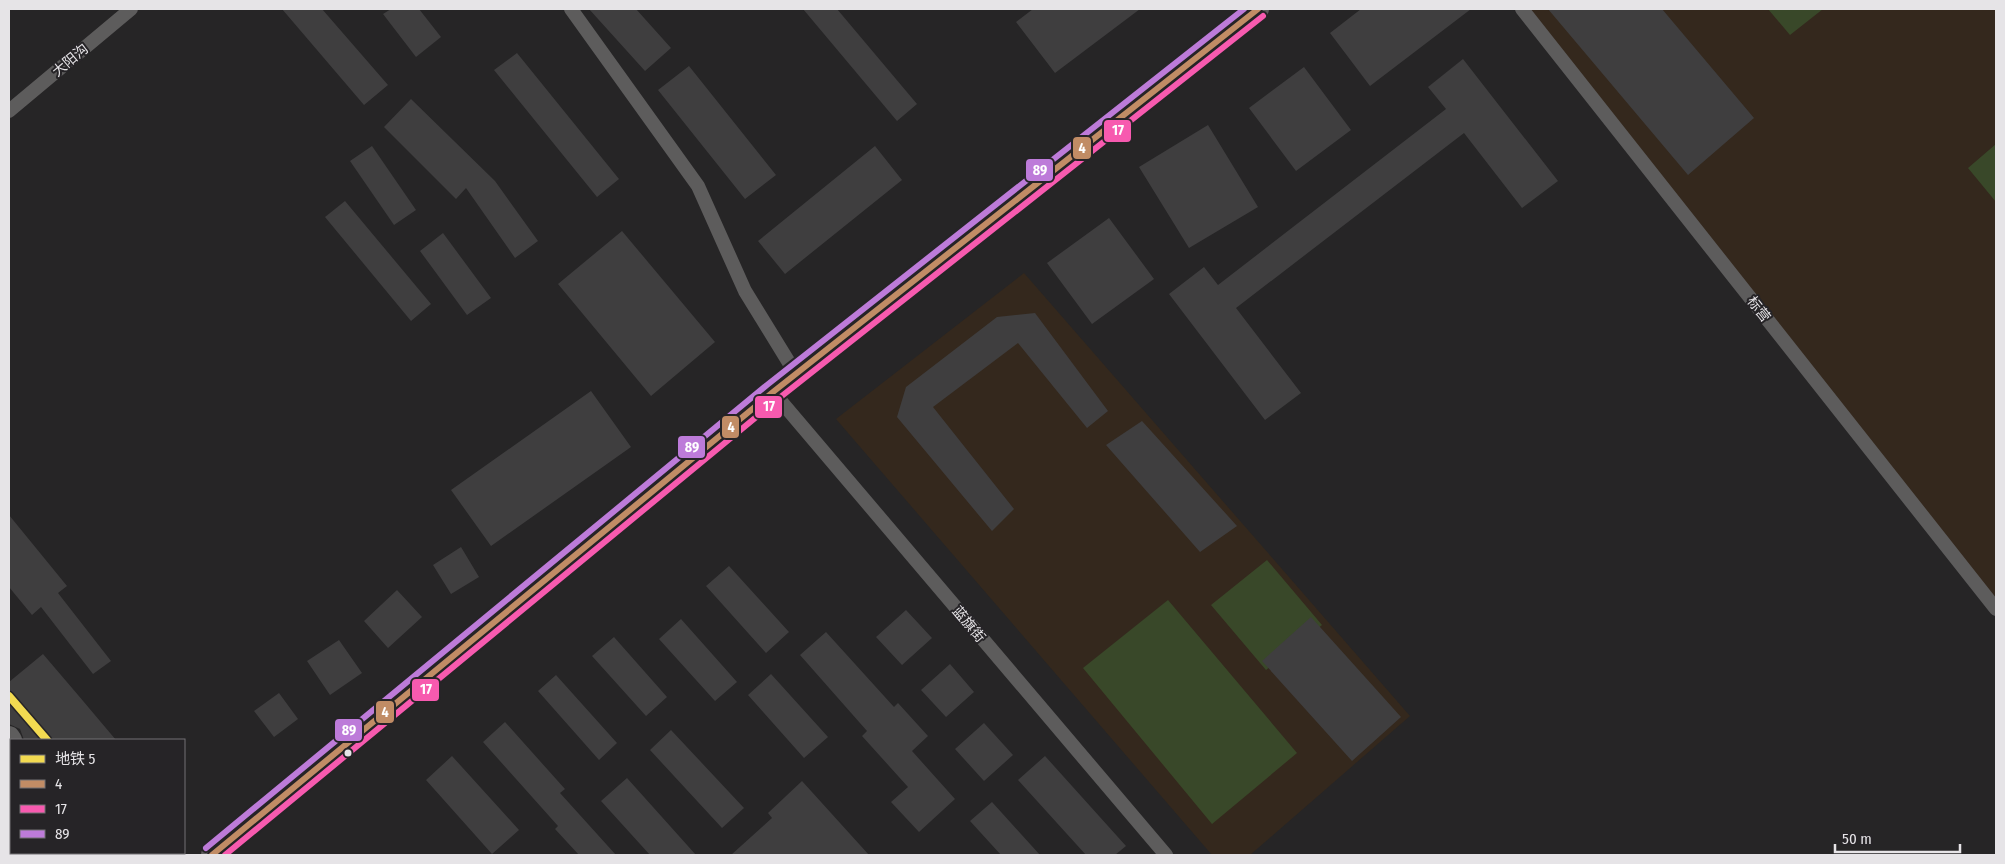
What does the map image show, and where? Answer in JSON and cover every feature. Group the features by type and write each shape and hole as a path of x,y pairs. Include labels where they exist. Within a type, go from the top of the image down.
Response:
{"main road":[{"path":"212,855 773,392 1258,9"}],"street":[{"name":"大阳沟","path":"9,111 131,9"},
{"path":"571,9 698,186 745,291 796,374"},
{"name":"标营","path":"1522,9 1996,609"},
{"name":"蓝旗街","path":"773,392 1166,855"}],"shaded area":[{"path":"1530,9 1996,9 1996,606"},
{"path":"1024,273 1410,716 1250,855 1212,855 836,419"}],"green space":[{"path":"1768,9 1823,9 1790,35"},
{"path":"1996,144 1996,202 1968,168"},
{"path":"1267,560 1322,625 1266,670 1211,605"},
{"path":"1168,600 1297,753 1212,824 1083,668"}],"building":[{"path":"282,9 322,9 388,85 364,105"},
{"path":"391,9 419,9 441,37 416,57 383,14"},
{"path":"589,9 636,9 671,48 645,71"},
{"path":"803,9 837,9 917,104 897,121"},
{"path":"1033,9 1140,9 1055,73 1016,22"},
{"path":"1361,9 1471,9 1370,86 1330,33"},
{"path":"1548,9 1662,9 1754,118 1688,175"},
{"path":"517,53 619,179 597,197 494,70"},
{"path":"1463,59 1558,181 1522,208 1464,133 1236,308 1301,393 1265,420 1169,294 1204,267 1218,285 1446,109 1428,87"},
{"path":"689,66 776,175 745,199 658,90"},
{"path":"1304,67 1351,130 1296,171 1249,108"},
{"path":"411,99 495,181 538,241 515,258 466,188 456,199 384,127"},
{"path":"1208,125 1258,207 1189,248 1139,167"},
{"path":"372,146 416,210 394,225 350,161"},
{"path":"875,146 902,180 785,274 758,241"},
{"path":"345,201 431,304 411,321 325,217"},
{"path":"1109,218 1154,279 1092,324 1047,263"},
{"path":"622,231 715,342 651,396 558,284"},
{"path":"443,233 491,298 467,315 420,251"},
{"path":"1035,313 1108,411 1087,428 1018,343 933,407 1014,509 992,531 897,417 906,387 997,317"},
{"path":"591,391 631,447 491,546 451,490"},
{"path":"1142,421 1237,526 1200,552 1106,445"},
{"path":"9,515 67,586 58,593 111,661 93,674 41,607 32,615 9,587"},
{"path":"461,547 479,577 451,594 433,565"},
{"path":"729,566 789,632 766,653 706,586"},
{"path":"397,590 422,617 388,648 364,621"},
{"path":"906,610 932,638 902,665 876,637"},
{"path":"1311,617 1401,717 1352,761 1262,661"},
{"path":"681,619 737,682 715,701 659,639"},
{"path":"826,632 894,707 898,703 928,736 912,751 955,799 919,832 891,802 908,787 862,736 867,731 800,655"},
{"path":"614,637 667,697 646,716 592,656"},
{"path":"339,640 362,673 330,695 307,661"},
{"path":"43,654 115,739 24,739 20,729 9,724 9,682"},
{"path":"950,664 974,692 946,717 921,690"},
{"path":"771,674 828,737 804,758 748,695"},
{"path":"556,675 617,743 599,760 538,691"},
{"path":"279,693 298,719 274,737 254,711"},
{"path":"505,722 565,789 560,793 616,855 579,855 555,829 558,826 483,742"},
{"path":"984,723 1013,755 984,781 955,749"},
{"path":"671,730 744,808 722,828 650,750"},
{"path":"452,756 519,830 492,854 426,780"},
{"path":"1045,756 1126,846 1115,855 1086,855 1018,780"},
{"path":"627,778 696,855 650,855 601,801"},
{"path":"802,781 869,855 731,855 772,818 768,813"},
{"path":"992,802 1040,855 1001,855 970,821"}],"metro line":[{"name":"5","path":"9,696 46,739"}],"transit line":[{"name":"89","path":"206,848 767,385 1244,9"},
{"name":"4","path":"212,855 773,392 1258,9"},
{"name":"17","path":"225,855 778,399 1263,16"}]}
